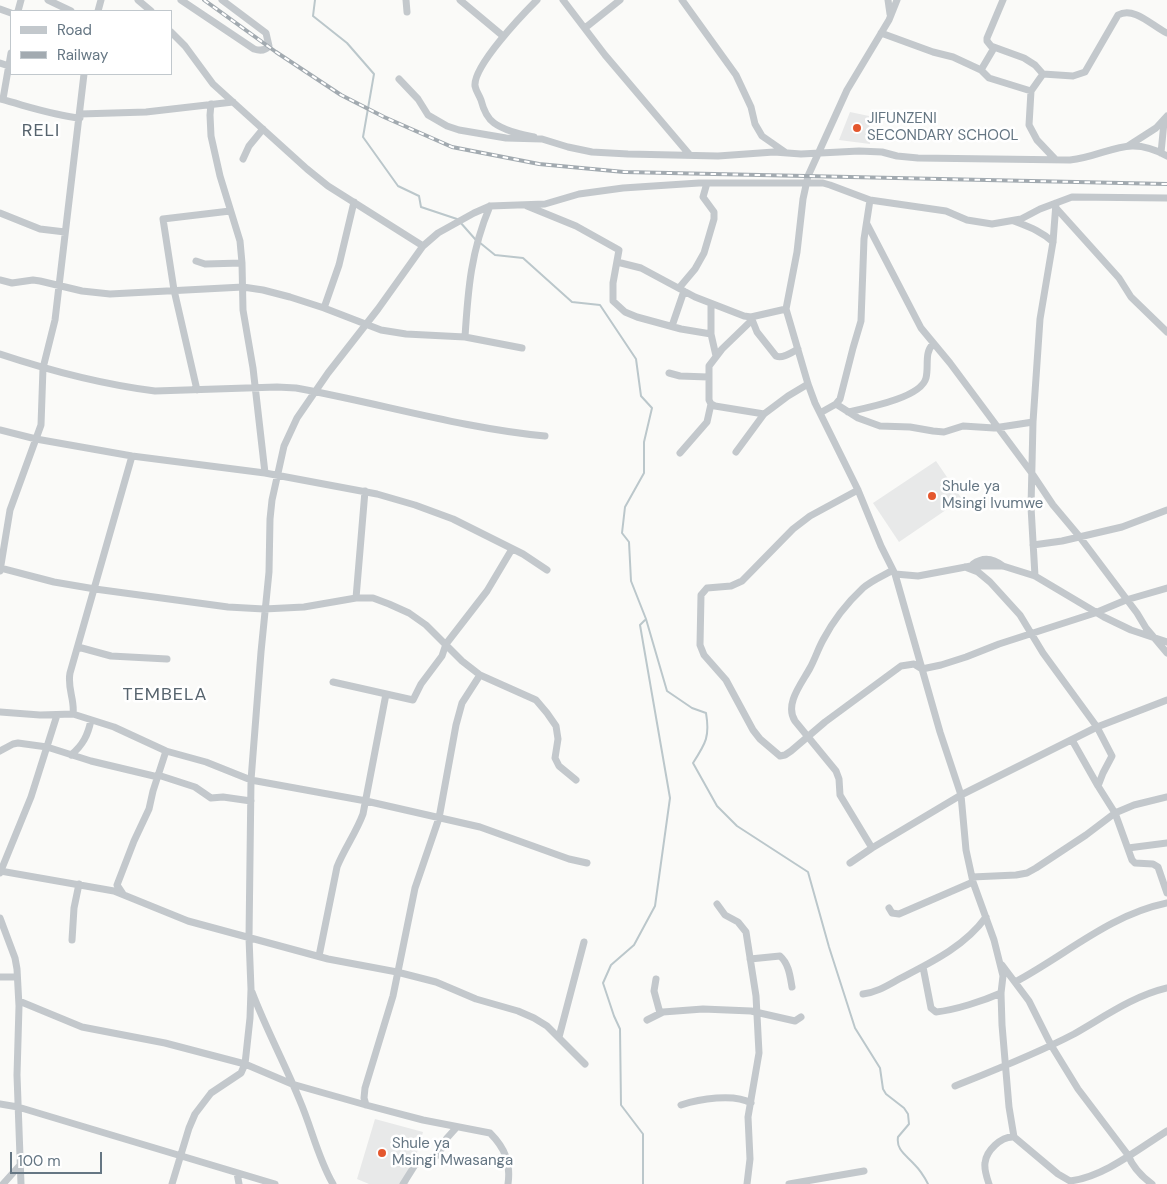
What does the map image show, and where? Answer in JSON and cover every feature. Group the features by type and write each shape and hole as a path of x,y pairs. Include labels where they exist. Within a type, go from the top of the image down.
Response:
{"street":[{"path":"48,0 69,10"},
{"path":"138,0 150,10"},
{"path":"181,0 254,49 267,49 269,46 266,33 222,0"},
{"path":"406,0 407,12"},
{"path":"460,0 503,36"},
{"path":"537,0 503,36 476,79 475,86 482,107 496,124 568,147 610,154 718,156 774,152 818,153 859,151 882,152 918,158 980,160 1081,159 1107,150 1127,146 1152,149 1164,154 1165,119"},
{"path":"563,0 605,55 689,154"},
{"path":"585,28 620,0"},
{"path":"682,0 736,75 751,107 755,124 762,136 787,153"},
{"path":"888,0 890,16"},
{"path":"897,0 881,33 847,90 806,182 797,252 786,309 808,384 894,572 961,795 965,843 972,879 986,917 1003,976 1000,993 1009,1107 1014,1137"},
{"path":"1003,0 986,39 988,44 1030,61 1043,74"},
{"path":"1054,159 1037,140 1029,125 1031,92 1043,74 1073,76 1084,72 1118,15 1122,13 1140,16 1157,28 1167,32"},
{"path":"172,33 185,46 213,84 328,186 423,246"},
{"path":"881,33 933,52 953,57 981,70 989,78 1031,92"},
{"path":"981,70 994,48"},
{"path":"10,60 1,99 27,108 64,116 146,112 233,102"},
{"path":"0,63 9,66"},
{"path":"84,75 52,336 43,368 42,418 10,510 0,569 54,582 95,589 197,603 264,609 304,607 356,598 373,598 409,613 426,624 462,661 480,675 536,700 556,726 558,739 555,758 559,766 576,780"},
{"path":"399,79 418,99 428,115 447,126 459,130 506,138 542,139"},
{"path":"211,104 211,136 230,211 240,241 243,310 259,412 265,473"},
{"path":"1127,146 1151,132 1165,119"},
{"path":"243,159 249,146 263,129"},
{"path":"172,1184 189,1128 202,1105 211,1093 240,1073 245,1064 251,989 249,938 251,780 264,609 269,572 270,519 277,476 287,439 297,418 423,246 448,227 490,206 545,204 598,190 707,183 806,182 830,185 870,200 946,211 964,219 1000,224 1014,221 1078,197 1167,198"},
{"path":"672,326 681,290 704,253 714,219 714,212 703,197 707,183"},
{"path":"820,413 836,404 840,399 852,348 862,321 864,239 870,200"},
{"path":"324,308 339,265 354,202"},
{"path":"527,205 576,226 616,248 619,252 613,283 613,301 625,312 672,326 712,334"},
{"path":"1035,576 1031,472 1034,453 1033,422 1040,319 1053,242 1056,205"},
{"path":"1056,205 1119,278 1131,297 1167,332"},
{"path":"465,337 473,255 490,206"},
{"path":"197,390 174,290 163,219 230,211"},
{"path":"0,212 40,229 65,232"},
{"path":"1014,221 1038,231 1053,242"},
{"path":"867,224 921,328 947,358 1049,499 1079,536 1153,638 1167,653"},
{"path":"196,261 205,264 242,263"},
{"path":"617,262 641,268 711,304 751,318 757,332 776,356 784,356 798,349"},
{"path":"0,280 12,283 33,280 59,284 82,291 110,294 243,287 269,291 324,308 366,325 392,332 465,337 522,348"},
{"path":"711,304 712,334 716,356"},
{"path":"680,452 707,422 711,404 709,400 708,377 710,366 716,356 751,318 786,309"},
{"path":"848,412 890,401 918,388 926,378 928,350 933,344"},
{"path":"0,354 76,377 155,391 255,387 296,388 519,434 545,436"},
{"path":"669,373 680,376 708,377"},
{"path":"736,452 764,414 808,384"},
{"path":"711,404 764,414"},
{"path":"836,404 858,418 880,426 910,427 944,432 963,426 998,428 1033,422"},
{"path":"0,430 36,439 132,456 265,473 365,491 433,511 461,523 534,561 547,570"},
{"path":"73,714 73,700 69,680 132,456"},
{"path":"858,490 810,516 793,529 742,581 731,586 707,588 701,596 700,636 702,651 731,687 753,730 760,739 780,756 791,751 825,722 894,670 908,664 914,664 922,669 941,665 1095,613 1126,600 1167,588"},
{"path":"356,598 365,491"},
{"path":"1033,545 1062,541 1122,527 1167,510"},
{"path":"333,682 413,700 421,684 442,656 446,644 487,591 512,549"},
{"path":"968,566 990,582 1007,599 1096,727 1112,756 1098,786"},
{"path":"872,848 840,794 838,775 792,716 791,710 797,692 811,667 822,641 836,619 865,586 894,572 918,576 968,566 1003,566 1035,576 1095,613 1131,630 1167,642"},
{"path":"78,647 111,656 167,659"},
{"path":"366,1104 364,1098 365,1088 392,996 415,888 438,818 456,725 462,704 480,675"},
{"path":"319,956 337,867 357,828 366,801 386,694"},
{"path":"850,863 961,795 1096,727 1167,700"},
{"path":"0,712 73,714 114,727 166,750 206,762 251,780 366,801 480,827 569,859 587,863"},
{"path":"57,715 31,797 0,872 106,889 123,894 188,921 351,965 397,972 436,982 476,999 518,1011 547,1026 586,1064"},
{"path":"71,755 80,748 86,739 91,720"},
{"path":"1072,740 1115,813 1132,860 1135,863 1153,864 1158,867 1167,894"},
{"path":"0,751 18,743 47,747 116,768 158,776 195,786 211,798 223,797 251,801"},
{"path":"106,889 117,885 134,841 147,815 166,750"},
{"path":"889,908 892,913 899,914 972,879 1016,875 1027,872 1086,835 1115,813 1134,805 1167,797"},
{"path":"1128,848 1167,843"},
{"path":"72,940 79,884"},
{"path":"117,885 123,894"},
{"path":"1015,982 1037,971 1078,942 1107,926 1140,910 1167,903"},
{"path":"717,904 725,915 738,922 746,932 758,1013 759,1054 748,1117 750,1159 747,1184"},
{"path":"863,994 881,990 923,967 963,940 986,917"},
{"path":"0,918 1,925 15,958 19,1001 17,1075 21,1184"},
{"path":"559,1037 584,942"},
{"path":"750,959 780,956 784,959 789,970 792,987"},
{"path":"1000,963 1029,1001 1051,1045 1078,1089 1128,1156 1136,1170 1152,1184"},
{"path":"923,967 931,1008 936,1012 945,1011 1000,993"},
{"path":"0,977 17,977"},
{"path":"656,979 654,991 660,1013"},
{"path":"955,1086 1051,1045 1150,993 1167,988"},
{"path":"251,989 267,1031 292,1084 319,1154 333,1184"},
{"path":"19,1001 82,1027 165,1042 245,1064 292,1084 456,1128 490,1133 506,1154 509,1163 508,1184"},
{"path":"647,1020 671,1010 703,1009 750,1011 795,1021 801,1017"},
{"path":"681,1105 690,1102 734,1097 750,1103"},
{"path":"0,1104 18,1107 275,1184"},
{"path":"403,1184 415,1165 438,1155 447,1138 456,1128"},
{"path":"989,1184 985,1167 987,1158 998,1142 1009,1136 1014,1137 1058,1174 1070,1181 1111,1167 1167,1131"},
{"path":"3,1184 21,1163"},
{"path":"789,1184 864,1171"},
{"path":"237,1173 239,1184"}],"shaded area":[{"name":"JIFUNZENI SECONDARY SCHOOL","path":"850,112 869,116 870,144 839,140"},
{"path":"936,461 962,499 899,542 873,503"},
{"path":"375,1119 423,1132 408,1184 369,1184 357,1179"}],"waterway":[{"path":"315,0 313,16 347,43 374,74 363,137 398,186 419,196 421,207 457,219"},
{"path":"460,222 475,239"},
{"path":"479,242 495,255 523,258 572,302 600,305 636,359 641,396 652,408 644,442 644,473 625,507 622,533 629,542 631,581 646,619 667,691 692,708 706,713 706,739 693,763 717,806 737,826 808,872 829,947 855,1028 880,1068 883,1089 886,1094 904,1108 908,1114 909,1124 898,1137 899,1145 902,1152 920,1171 928,1184"},
{"path":"643,1184 643,1134 621,1105 620,1029 603,983 611,965 634,945 655,906 670,798 640,625 645,620"}],"railway":[{"path":"204,0 276,52 341,95 384,117 452,147 539,164 624,172 1167,184"}],"place":[{"name":"JIFUNZENI SECONDARY SCHOOL","path":"857,128"},
{"name":"Shule ya Msingi Ivumwe","path":"932,496"},
{"name":"Shule ya Msingi Mwasanga","path":"382,1153"}],"district":[{"name":"RELI","path":"41,131"},
{"name":"TEMBELA","path":"165,695"}]}
